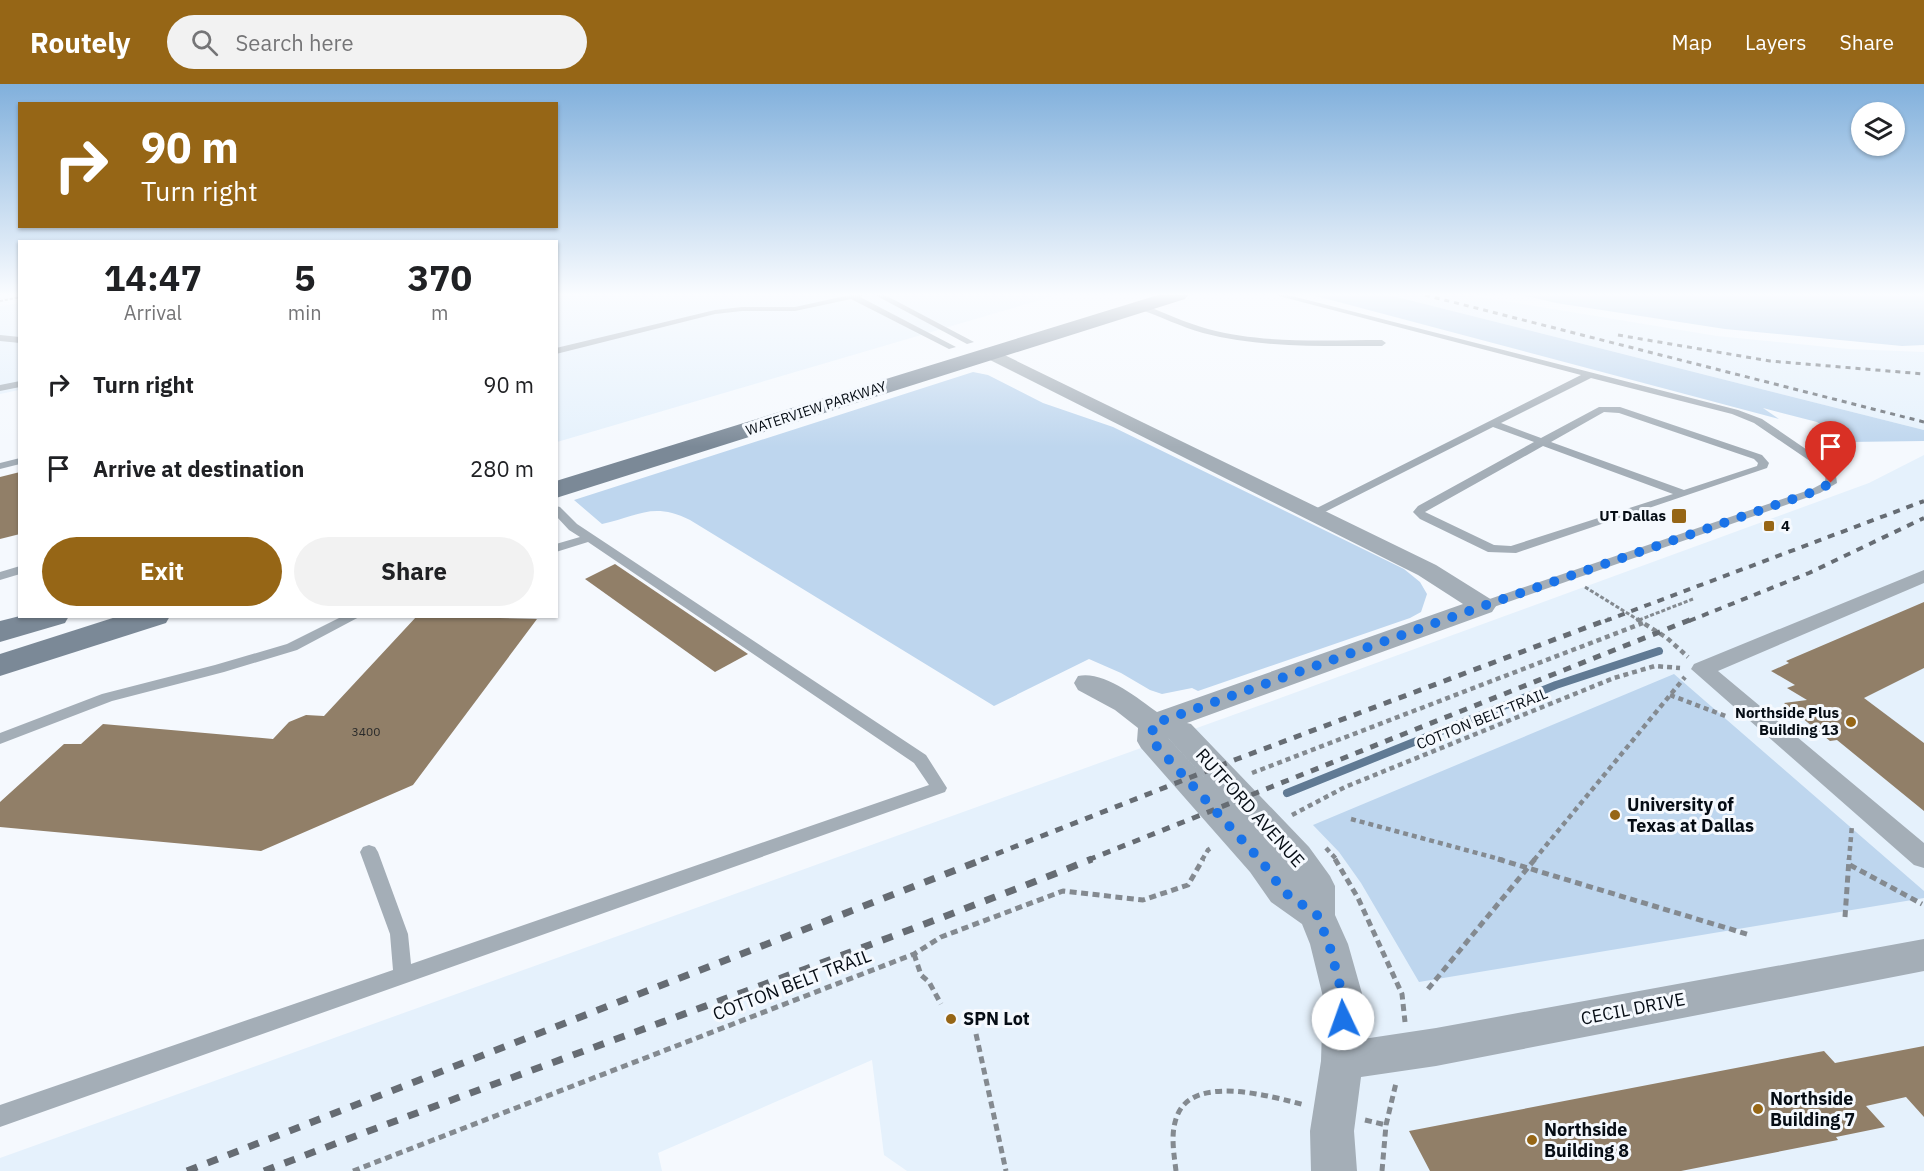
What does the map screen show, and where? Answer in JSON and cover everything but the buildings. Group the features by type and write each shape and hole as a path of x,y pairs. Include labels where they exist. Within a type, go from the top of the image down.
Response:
{"main road":[{"name":"WATERVIEW PARKWAY","path":"558,489 984,346"},
{"name":"WATERVIEW PARKWAY","path":"602,452 989,346"},
{"path":"0,632 46,618"},
{"path":"0,665 148,618"}],"street":[{"path":"972,350 1058,400 1115,416 1449,582 1483,606"},
{"path":"1924,576 1702,669 1924,858"},
{"path":"1088,683 1125,703 1153,724 1483,606"},
{"name":"RUTFORD AVENUE","path":"1153,724 1152,741 1262,862 1284,892 1317,915 1329,944 1343,997 1342,1062 1332,1131 1334,1171"},
{"name":"CECIL DRIVE","path":"1342,1062 1436,1047 1924,955"}],"lane":[{"path":"558,351 577,346"},
{"path":"963,346 972,350"},
{"path":"965,346 972,350"},
{"path":"1476,346 1747,416 1816,459 1831,471 1831,483 1816,491 1483,606"},
{"path":"1313,514 1589,375"},
{"path":"0,388 18,384"},
{"path":"1602,409 1620,410 1747,454 1764,463 1762,468 1512,550 1492,549 1424,518 1419,512 1422,508 1544,441 1602,409"},
{"path":"1496,422 1532,439 1544,441 1684,494"},
{"path":"0,466 18,462"},
{"path":"0,1116 939,788 920,759 573,528 558,511"},
{"path":"558,547 590,538"},
{"path":"0,576 18,571"},
{"path":"0,739 107,697 219,669 292,647 351,618"},
{"path":"369,852 399,934 403,975"}],"path":[{"path":"1428,989 1683,678 1702,669 1667,638 1583,586"},
{"path":"1252,773 1693,599"},
{"name":"COTTON BELT TRAIL","path":"1285,818 1345,787 1614,678 1655,666 1702,669"},
{"path":"1670,695 1727,718"},
{"path":"1845,917 1853,798"},
{"path":"1351,819 1527,867 1750,934"},
{"name":"COTTON BELT TRAIL","path":"353,1171 914,954 942,937 1063,891 1143,900 1188,885 1208,850 1218,845"},
{"path":"1850,865 1922,904"},
{"path":"914,954 921,975 929,982 940,1004"},
{"path":"976,1034 1006,1171"},
{"path":"1382,1171 1386,1125 1396,1084"},
{"path":"1176,1171 1171,1148 1172,1127 1177,1113 1185,1102 1206,1092 1235,1089 1293,1102"},
{"path":"1374,1122 1386,1125"}],"shaded area":[{"path":"0,346 18,346 18,390 0,394"},
{"path":"558,346 884,346 558,442"},
{"path":"1503,346 1590,346 1924,430 1924,441 1848,442 1817,422 1763,408 1779,419"},
{"path":"1590,346 1815,346 1924,352 1924,430"},
{"path":"973,372 988,375 1043,403 1113,427 1404,569 1420,582 1427,594 1421,612 1410,618 1198,691 1192,688 1162,694 1089,659 994,706 690,520 677,514 655,511 602,524 574,500"},
{"name":"University of Texas at Dallas","path":"1924,455 1924,1171 907,1171 884,1155 872,1060 658,1153 662,1171 0,1171 0,1158 1283,697 1869,483"},
{"path":"1674,674 1924,891 1924,898 1419,982 1361,883 1339,852 1313,825"}],"waterway":[{"path":"1287,793 1556,685 1659,651"}],"railway":[{"path":"1624,346 1924,422"},
{"path":"1681,346 1770,361 1924,374"},
{"path":"1605,621 1924,501"},
{"path":"1689,621 1809,573 1924,518"},
{"path":"981,860 1237,759 1609,619"},
{"path":"1088,860 1692,619"},
{"path":"187,1171 984,859"},
{"path":"264,1171 886,939 1092,859"}],"place":[{"name":"UT Dallas","path":"1679,516"},
{"name":"4","path":"1769,526"},
{"name":"Northside Plus Building 13","path":"1851,722"},
{"name":"University of Texas at Dallas","path":"1615,815"},
{"name":"SPN Lot","path":"951,1019"},
{"name":"Northside Building 7","path":"1758,1109"},
{"name":"Northside Building 8","path":"1532,1140"}],"route":[{"path":"1343,1019 1343,997 1329,944 1317,915 1284,892 1262,862 1152,741 1153,724 1483,606 1816,491 1831,483"}]}
